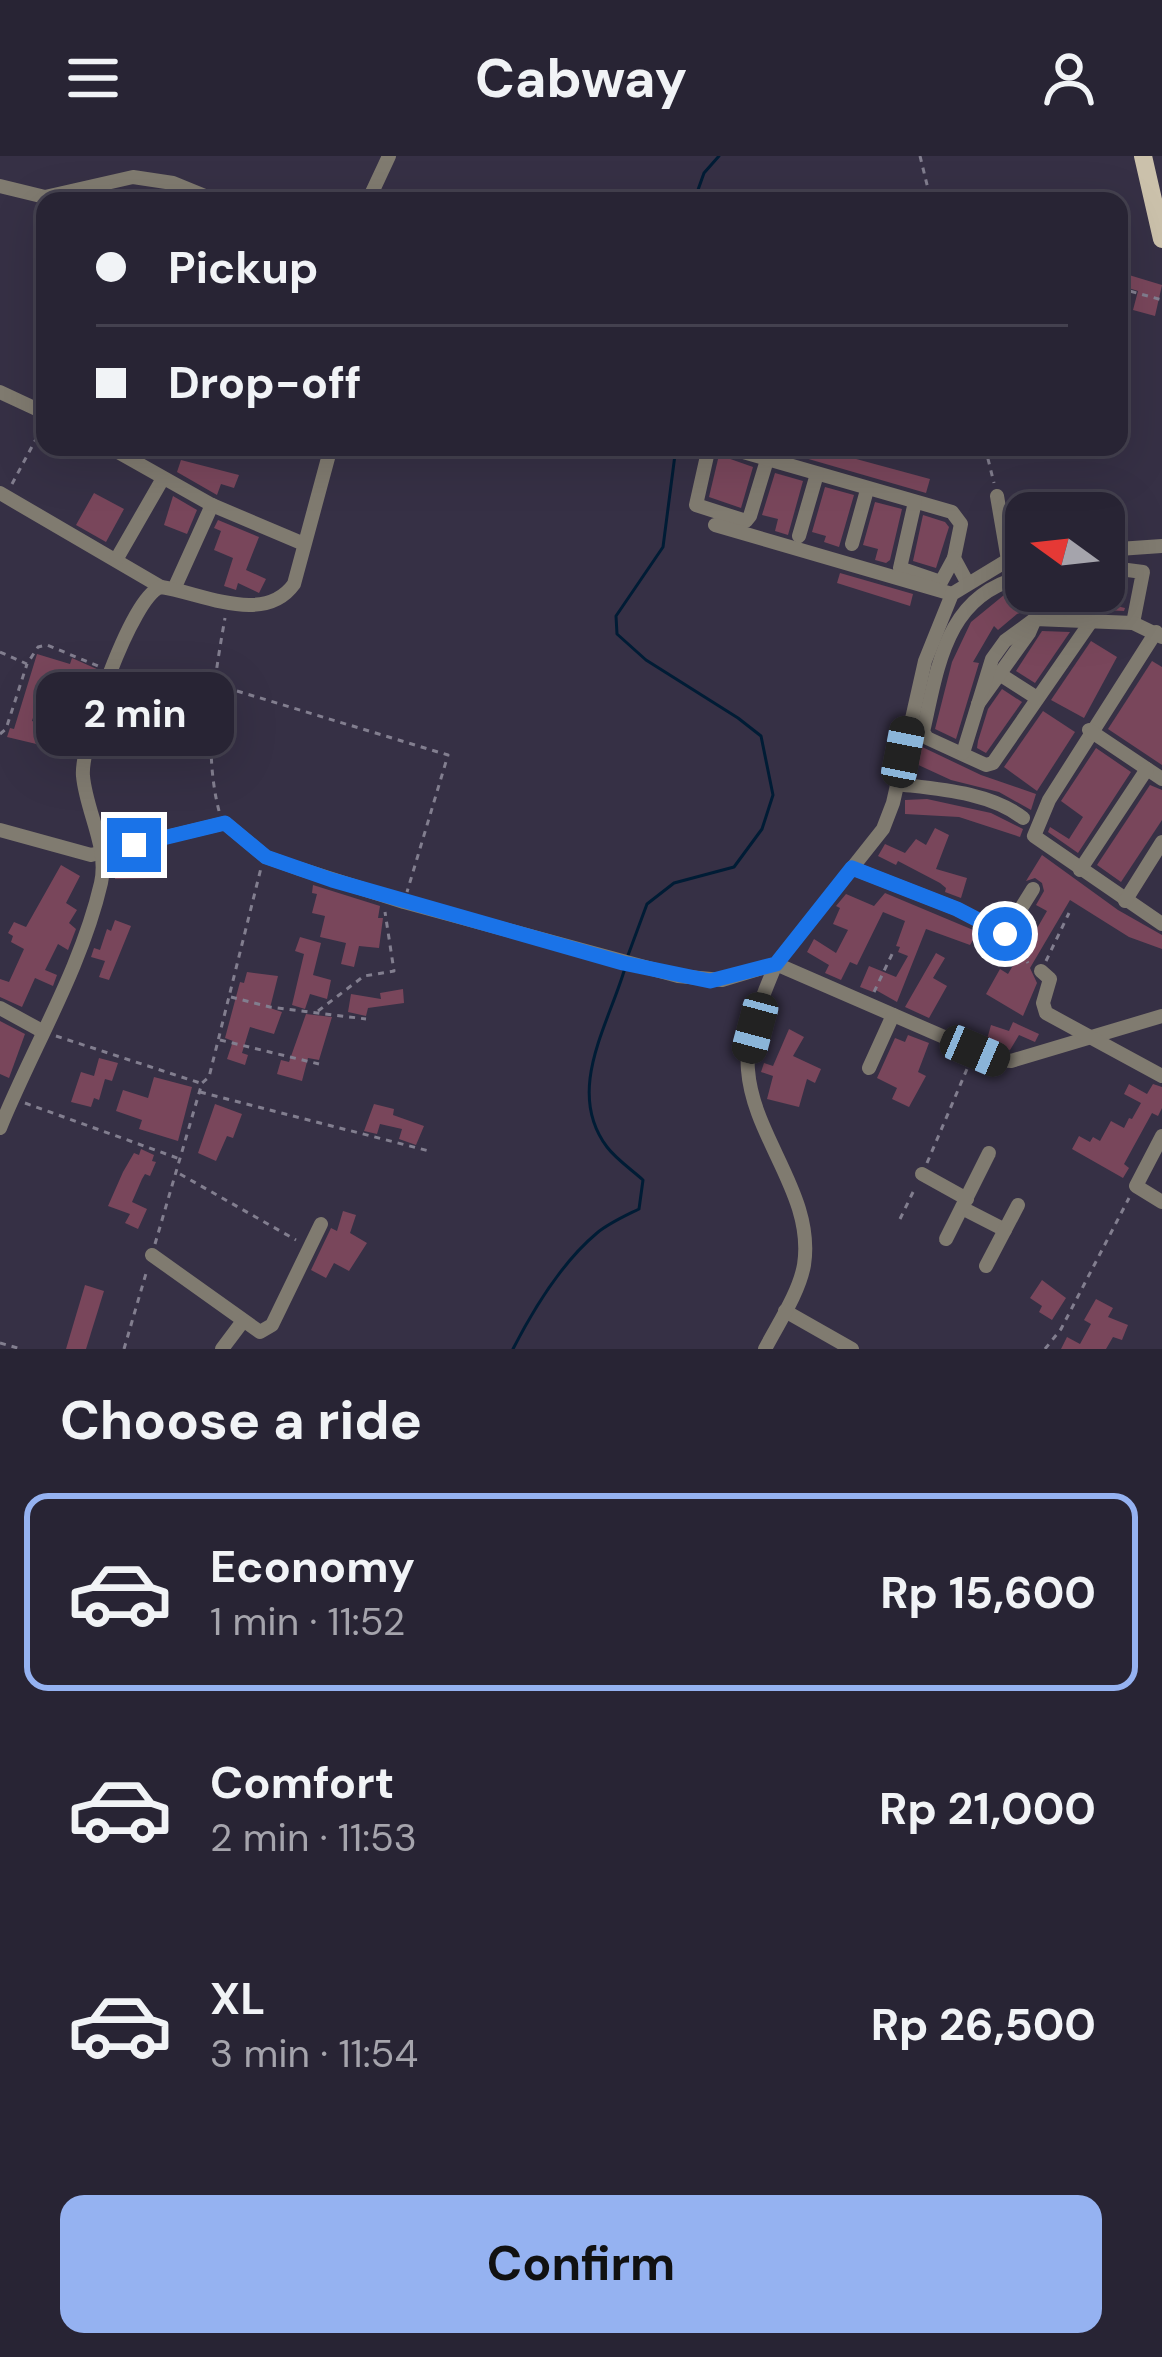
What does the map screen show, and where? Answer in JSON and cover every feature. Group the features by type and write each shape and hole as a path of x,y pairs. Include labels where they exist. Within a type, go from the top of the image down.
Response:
{"main road":[{"path":"1143,156 1162,239"}],"street":[{"path":"372,192 389,156"},
{"path":"67,192 133,177 194,192"},
{"path":"0,186 36,195"},
{"path":"0,392 36,409"},
{"path":"123,456 212,505 304,544"},
{"path":"3,495 168,588 261,605 277,602 294,584 328,456"},
{"path":"707,456 696,505 746,521 767,460"},
{"path":"754,456 915,502 959,517 954,558 941,582 900,568 915,502"},
{"path":"799,536 818,475"},
{"path":"116,560 162,480"},
{"path":"852,544 867,490"},
{"path":"998,496 1005,546"},
{"path":"0,1128 7,1102 93,912 103,877 82,773 88,736 111,671 148,594 168,588 212,505"},
{"path":"715,525 952,594"},
{"path":"1125,549 1162,546"},
{"path":"954,558 967,582"},
{"path":"766,1349 804,1265 803,1233 793,1190 765,1132 748,1073 748,1053 776,964 883,829 925,662 952,594 1005,561"},
{"path":"1125,570 1144,572 1150,630 1089,730 1042,795 1048,800 1034,836 1162,924"},
{"path":"1005,583 963,614 946,637 923,732 927,738 986,765 993,763 1090,623"},
{"path":"963,753 984,676 1004,640 1035,619 1150,630"},
{"path":"976,706 1035,619"},
{"path":"1001,675 1037,698"},
{"path":"1089,730 1162,779"},
{"path":"1080,870 1147,769"},
{"path":"897,784 969,795 1023,818"},
{"path":"0,830 80,853 225,823 266,857 404,902 641,968 710,981 776,964 998,1060 1162,1016"},
{"path":"1125,901 1162,842"},
{"path":"852,868 957,909 1005,934 1033,889"},
{"path":"1041,971 1050,979 1042,1003 1046,1013 1162,1076"},
{"path":"0,1008 42,1031"},
{"path":"869,1068 893,1016"},
{"path":"1162,1136 1136,1186 1162,1202"},
{"path":"946,1240 989,1153"},
{"path":"922,1174 1005,1230"},
{"path":"986,1266 1018,1205"},
{"path":"152,1255 260,1332 272,1324 321,1224"},
{"path":"785,1311 852,1349"},
{"path":"222,1349 243,1322"}],"path":[{"path":"920,156 929,192"},
{"path":"1128,291 1162,300"},
{"path":"3,495 36,438"},
{"path":"987,456 998,496"},
{"path":"225,823 217,802 212,748 214,684 227,602"},
{"path":"0,734 6,730 35,650 47,645 111,671"},
{"path":"0,652 27,664"},
{"path":"214,684 448,755 404,902"},
{"path":"124,1349 202,1083 219,1040 266,857"},
{"path":"318,1011 364,976 395,968 382,895"},
{"path":"1005,934 1013,938 1024,959 1041,971 1069,913"},
{"path":"869,1005 894,950"},
{"path":"231,997 270,1007 366,1018"},
{"path":"42,1031 202,1083"},
{"path":"219,1040 319,1064"},
{"path":"900,1219 975,1051"},
{"path":"200,1092 429,1151"},
{"path":"7,1102 182,1160"},
{"path":"178,1172 309,1248"},
{"path":"1045,1349 1061,1329 1136,1186"},
{"path":"0,1343 21,1349"}],"building":[{"path":"1128,275 1162,285 1155,316 1133,310 1138,291 1128,288"},
{"path":"719,456 753,467 741,508 709,497"},
{"path":"798,456 845,456 930,479 926,493"},
{"path":"181,460 239,475 234,488 221,484 217,495 177,472"},
{"path":"775,473 803,481 788,535 775,531 778,519 762,515"},
{"path":"825,487 854,495 839,547 812,532"},
{"path":"94,493 124,509 106,542 76,525"},
{"path":"173,496 197,510 187,534 164,525"},
{"path":"875,502 902,509 886,563 875,560 878,549 863,545"},
{"path":"923,515 949,527 936,568 913,561"},
{"path":"218,520 259,537 246,570 266,579 259,593 238,583 236,590 224,586 233,558 214,550 221,531 214,528"},
{"path":"840,573 913,594 910,606 837,583"},
{"path":"1004,595 1005,612 1023,612 998,630 994,626 973,662 979,663 956,739 935,729 952,662 971,622"},
{"path":"1042,631 1070,632 1035,683 1016,671"},
{"path":"1091,641 1117,657 1084,718 1051,700"},
{"path":"37,654 70,664 72,658 99,670 89,698 78,694 80,687 46,676 32,721 76,735 70,752 7,737 10,728 14,729"},
{"path":"1152,661 1162,667 1162,765 1108,729"},
{"path":"1002,689 1022,702 986,753 977,748 978,741 988,709"},
{"path":"1043,711 1075,732 1037,791 1004,767"},
{"path":"918,745 1036,794 1031,810 999,792 951,780 914,763"},
{"path":"1096,748 1131,772 1078,853 1048,832 1050,827 1069,839 1083,817 1061,801"},
{"path":"1150,785 1162,790 1162,820 1121,882 1097,865"},
{"path":"927,799 991,813 1023,829 1020,837 959,817 905,814 905,800"},
{"path":"935,828 949,835 936,869 967,878 961,898 898,861 896,865 878,856 885,844 905,853 916,839 926,845"},
{"path":"1042,855 1118,910 1162,935 1162,949 1129,937 1070,900 1030,968 1037,983 1023,1016 986,994 1000,969 1008,974 1018,957 1004,945 1013,942 1025,949 1047,911 1036,905 1044,891 1042,883 1035,878 1026,881"},
{"path":"151,857 151,866 161,866 160,878 115,879 115,869 127,869 127,858"},
{"path":"61,865 80,876 66,903 77,910 69,923 76,929 68,950 58,944 45,970 57,975 53,986 35,978 22,1007 0,997 0,979 9,982 24,949 11,942 13,936 8,933 14,922 26,927"},
{"path":"313,885 380,906 379,948 359,946 354,967 341,964 346,943 320,937 325,916 312,913 317,894 312,893"},
{"path":"885,893 978,932 970,945 926,929 897,1002 860,987 869,966 896,977 908,956 896,946 905,921 883,912 857,965 850,962 841,980 825,973 829,965 807,952 814,939 836,953 848,930 833,924 840,908 836,906 846,894 874,906"},
{"path":"115,920 131,926 109,980 99,977 105,961 91,957 94,948 100,950"},
{"path":"300,937 321,943 313,975 331,980 327,999 310,994 305,1009 292,1005 304,954 295,951"},
{"path":"936,953 945,958 933,978 947,986 929,1018 905,1007"},
{"path":"247,972 278,976 270,1008 282,1012 274,1034 250,1027 242,1053 248,1055 245,1065 227,1059 233,1041 225,1038"},
{"path":"403,989 404,1003 368,1008 366,1016 348,1012 351,994 381,999 380,993"},
{"path":"306,1014 332,1017 319,1060 308,1058 302,1081 277,1074 281,1060 289,1062"},
{"path":"0,1021 25,1034 9,1078 0,1074"},
{"path":"1013,1022 1039,1034 1035,1042 1019,1035 1010,1050 986,1043 991,1025 1009,1031"},
{"path":"789,1029 804,1037 793,1056 821,1069 815,1083 807,1079 799,1107 767,1099 773,1076 761,1072 764,1063 773,1066"},
{"path":"908,1035 929,1043 918,1072 926,1076 909,1107 892,1099 897,1088 877,1078 895,1038 905,1042"},
{"path":"99,1058 118,1063 112,1081 105,1079 99,1100 94,1098 91,1107 71,1102 81,1072 94,1076"},
{"path":"154,1077 192,1087 178,1141 139,1129 142,1120 116,1111 123,1090 148,1098"},
{"path":"1129,1084 1147,1094 1153,1084 1162,1087 1162,1108 1158,1116 1152,1113 1124,1164 1129,1168 1123,1178 1072,1149 1079,1136 1100,1141 1111,1121 1124,1128 1132,1119 1141,1103 1124,1094"},
{"path":"215,1104 242,1114 233,1138 227,1136 216,1161 198,1153"},
{"path":"374,1104 424,1126 416,1145 399,1139 402,1129 380,1124 377,1134 364,1131"},
{"path":"141,1149 154,1155 156,1162 132,1202 147,1209 138,1229 125,1223 130,1214 108,1206 134,1153 139,1155"},
{"path":"343,1211 356,1215 350,1233 367,1243 349,1271 334,1263 326,1278 311,1270 331,1228 337,1231"},
{"path":"1042,1280 1066,1298 1052,1320 1030,1298"},
{"path":"85,1285 104,1291 86,1349 66,1349"},
{"path":"1096,1299 1113,1308 1108,1317 1128,1325 1122,1340 1113,1337 1106,1349 1061,1349 1067,1337 1080,1344 1091,1324 1084,1320"}],"waterway":[{"path":"697,192 704,173 719,156"},
{"path":"627,958 647,904 674,883 734,867 762,829 773,795 761,736 646,660 617,634 616,616 663,547 675,456"},
{"path":"513,1349 539,1302 572,1258 602,1229 639,1209 643,1180 607,1147 590,1104 594,1058 625,968"}],"route":[{"path":"134,845 225,823 266,857 332,880 699,980 722,980 776,964 852,868 957,909 1005,934"}]}
